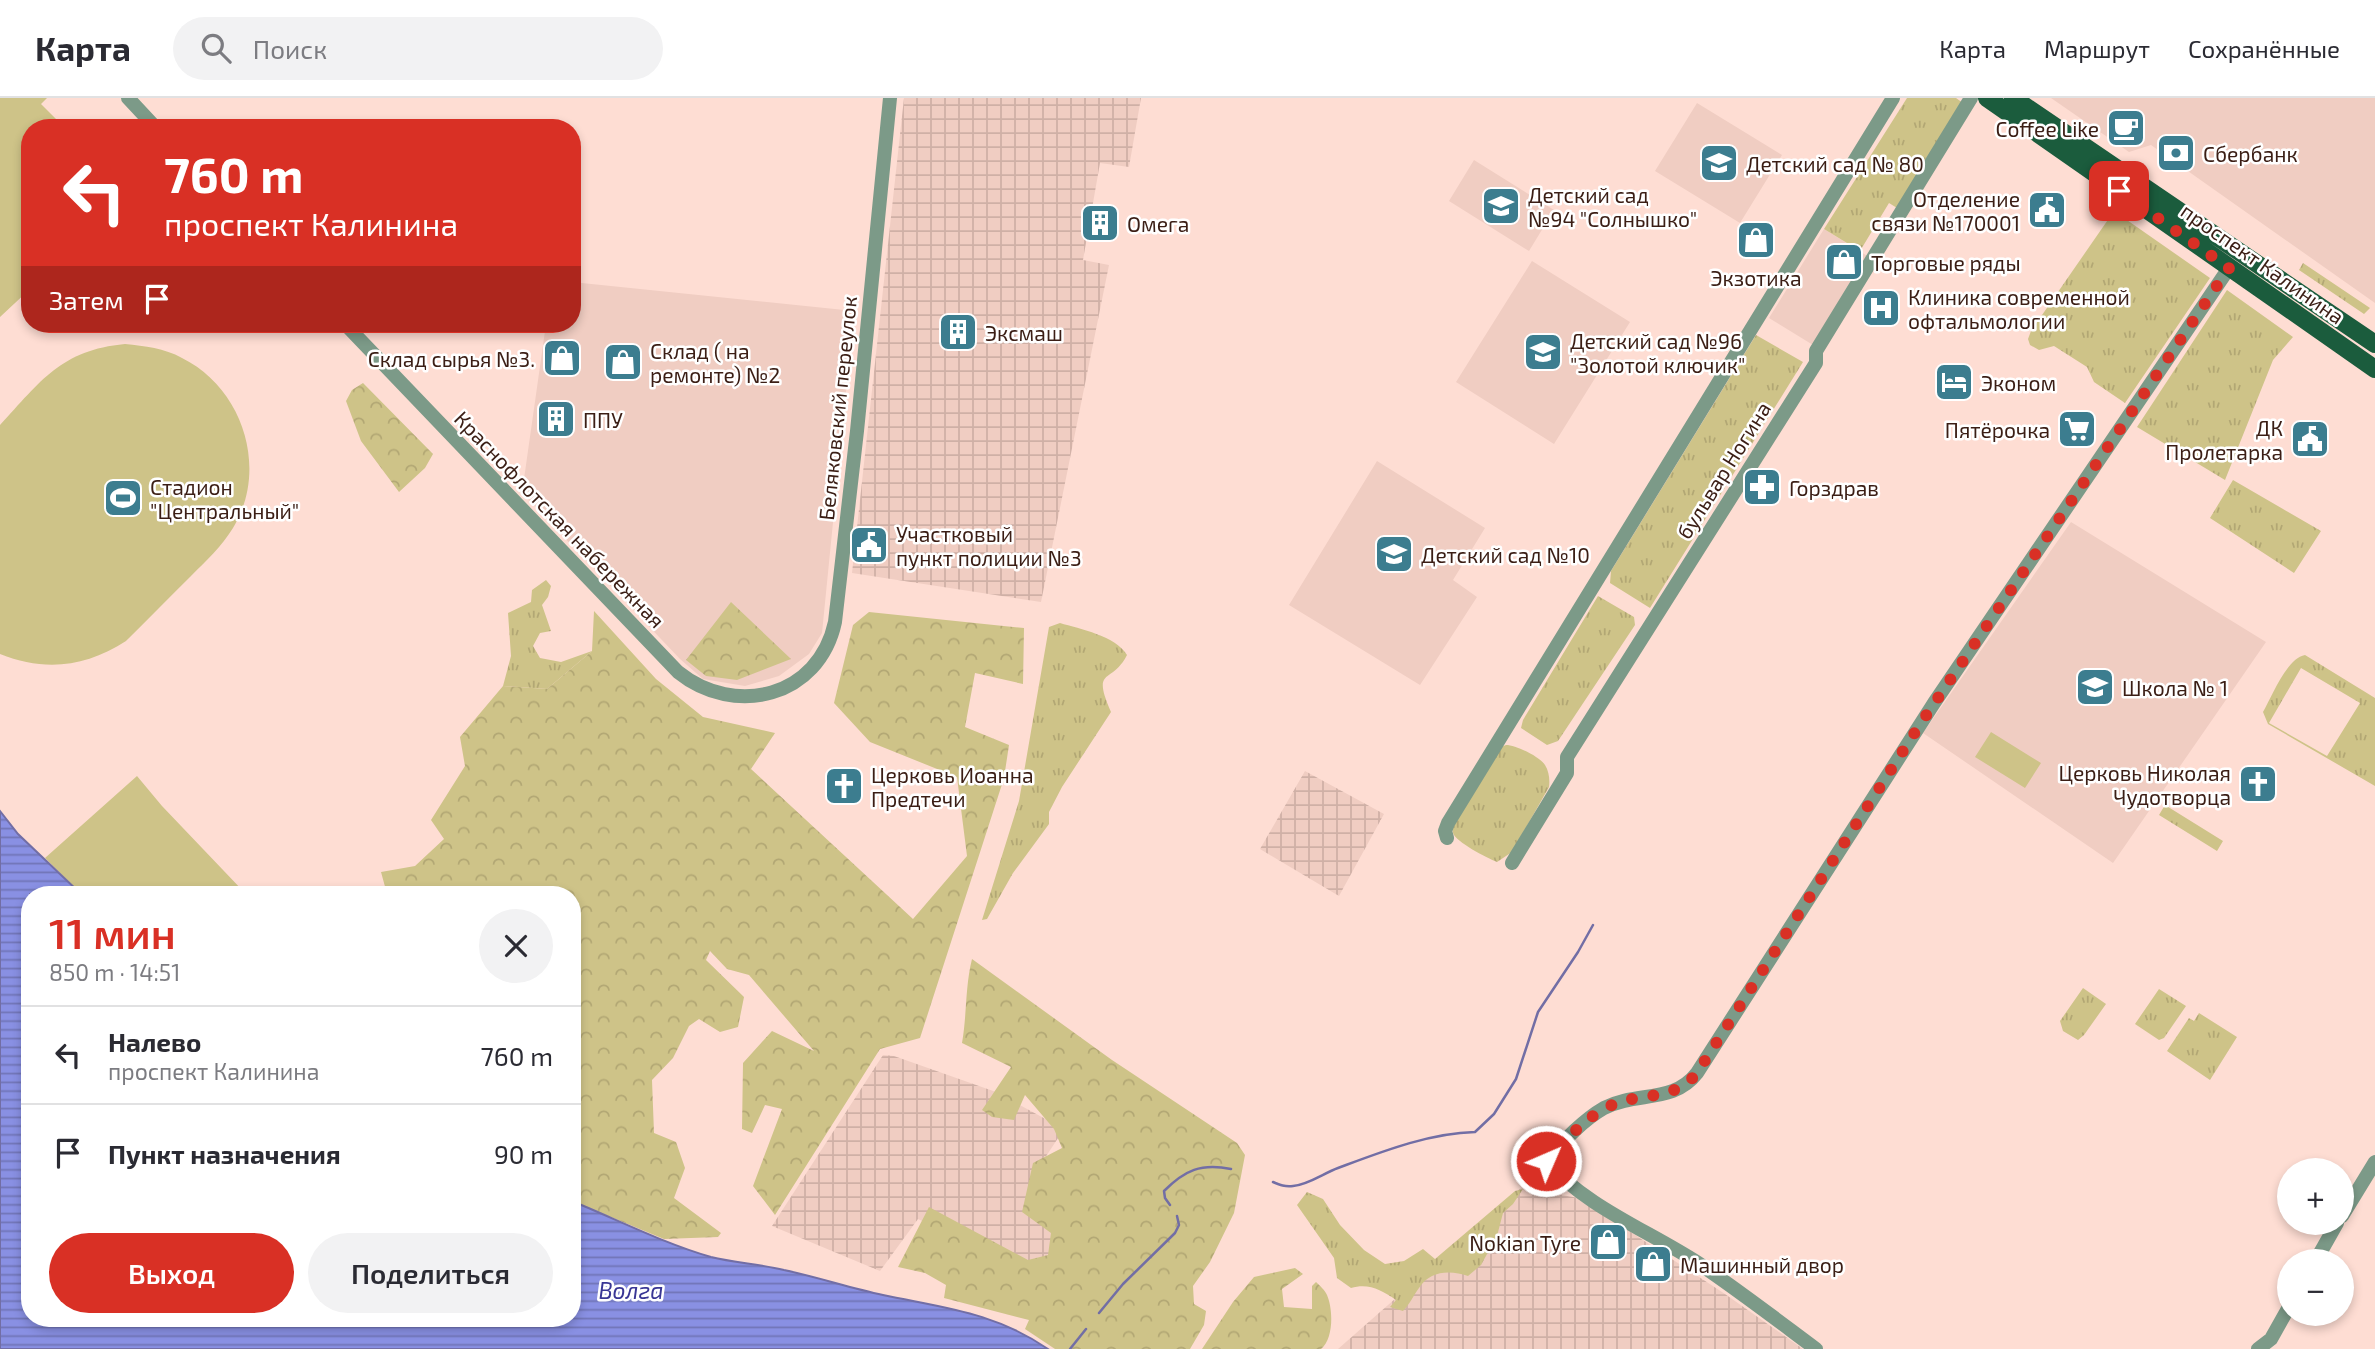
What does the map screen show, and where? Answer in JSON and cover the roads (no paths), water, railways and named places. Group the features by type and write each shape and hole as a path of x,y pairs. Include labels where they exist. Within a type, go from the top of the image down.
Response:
{"main road":[{"name":"проспект Калинина","path":"1987,98 2375,369"},
{"name":"проспект Калинина","path":"2013,98 2375,344"},
{"path":"2229,268 2236,261 2247,258"}],"street":[{"path":"128,98 148,119"},
{"name":"Беляковский переулок","path":"770,694 796,681 814,665 827,645 835,622 890,98"},
{"path":"1447,831 1893,98"},
{"name":"бульвар Ногина","path":"1512,863 1567,773 1567,757 1816,363 1816,351 1971,98"},
{"path":"1529,1178 1586,1121 1604,1109 1630,1099 1673,1092 1697,1073 1940,694 2229,268"},
{"name":"Краснофлотская набережная","path":"354,333 678,672 698,685 729,696 770,694"},
{"path":"1546,1161 1559,1176 1585,1196 1699,1264 1816,1349"},
{"path":"2354,1196 2375,1162"},
{"path":"2258,1349 2271,1339 2278,1326"}],"water":[{"name":"Волга","path":"0,811 18,834 73,886 21,886 21,1327 581,1327 581,1205 711,1257 775,1268 968,1313 1008,1327 1048,1349 0,1349"}],"waterway":[{"path":"1273,1182 1285,1186 1299,1185 1405,1144 1475,1132 1494,1114 1516,1079 1538,1012 1593,925"},
{"path":"1170,1205 1164,1191 1187,1173 1211,1167 1231,1169"},
{"path":"1099,1313 1123,1284 1175,1233 1179,1225 1177,1216"},
{"path":"1070,1349 1086,1329"}],"place":[{"name":"Coffee Like","path":"2126,128"},
{"name":"Сбербанк","path":"2176,153"},
{"name":"Детский сад № 80","path":"1719,163"},
{"name":"Детский сад №94 \"Солнышко\"","path":"1501,206"},
{"name":"Отделение связи №170001","path":"2047,210"},
{"name":"Омега","path":"1100,223"},
{"name":"Экзотика","path":"1756,240"},
{"name":"Торговые ряды","path":"1844,262"},
{"name":"Клиника современной офтальмологии","path":"1881,308"},
{"name":"Эксмаш","path":"958,332"},
{"name":"Детский сад №96 \"Золотой ключик\"","path":"1543,352"},
{"name":"Склад сырья №3.","path":"562,358"},
{"name":"Склад ( на ремонте) №2","path":"623,362"},
{"name":"Эконом","path":"1954,382"},
{"name":"ППУ","path":"556,419"},
{"name":"Пятёрочка","path":"2077,429"},
{"name":"ДК Пролетарка","path":"2310,439"},
{"name":"Горздрав","path":"1762,487"},
{"name":"Стадион \"Центральный\"","path":"123,498"},
{"name":"Участковый пункт полиции №3","path":"869,545"},
{"name":"Детский сад №10","path":"1394,554"},
{"name":"Школа № 1","path":"2095,687"},
{"name":"Церковь Николая Чудотворца","path":"2258,784"},
{"name":"Церковь Иоанна Предтечи","path":"844,786"},
{"name":"Nokian Tyre","path":"1608,1242"},
{"name":"Машинный двор","path":"1653,1264"}]}
